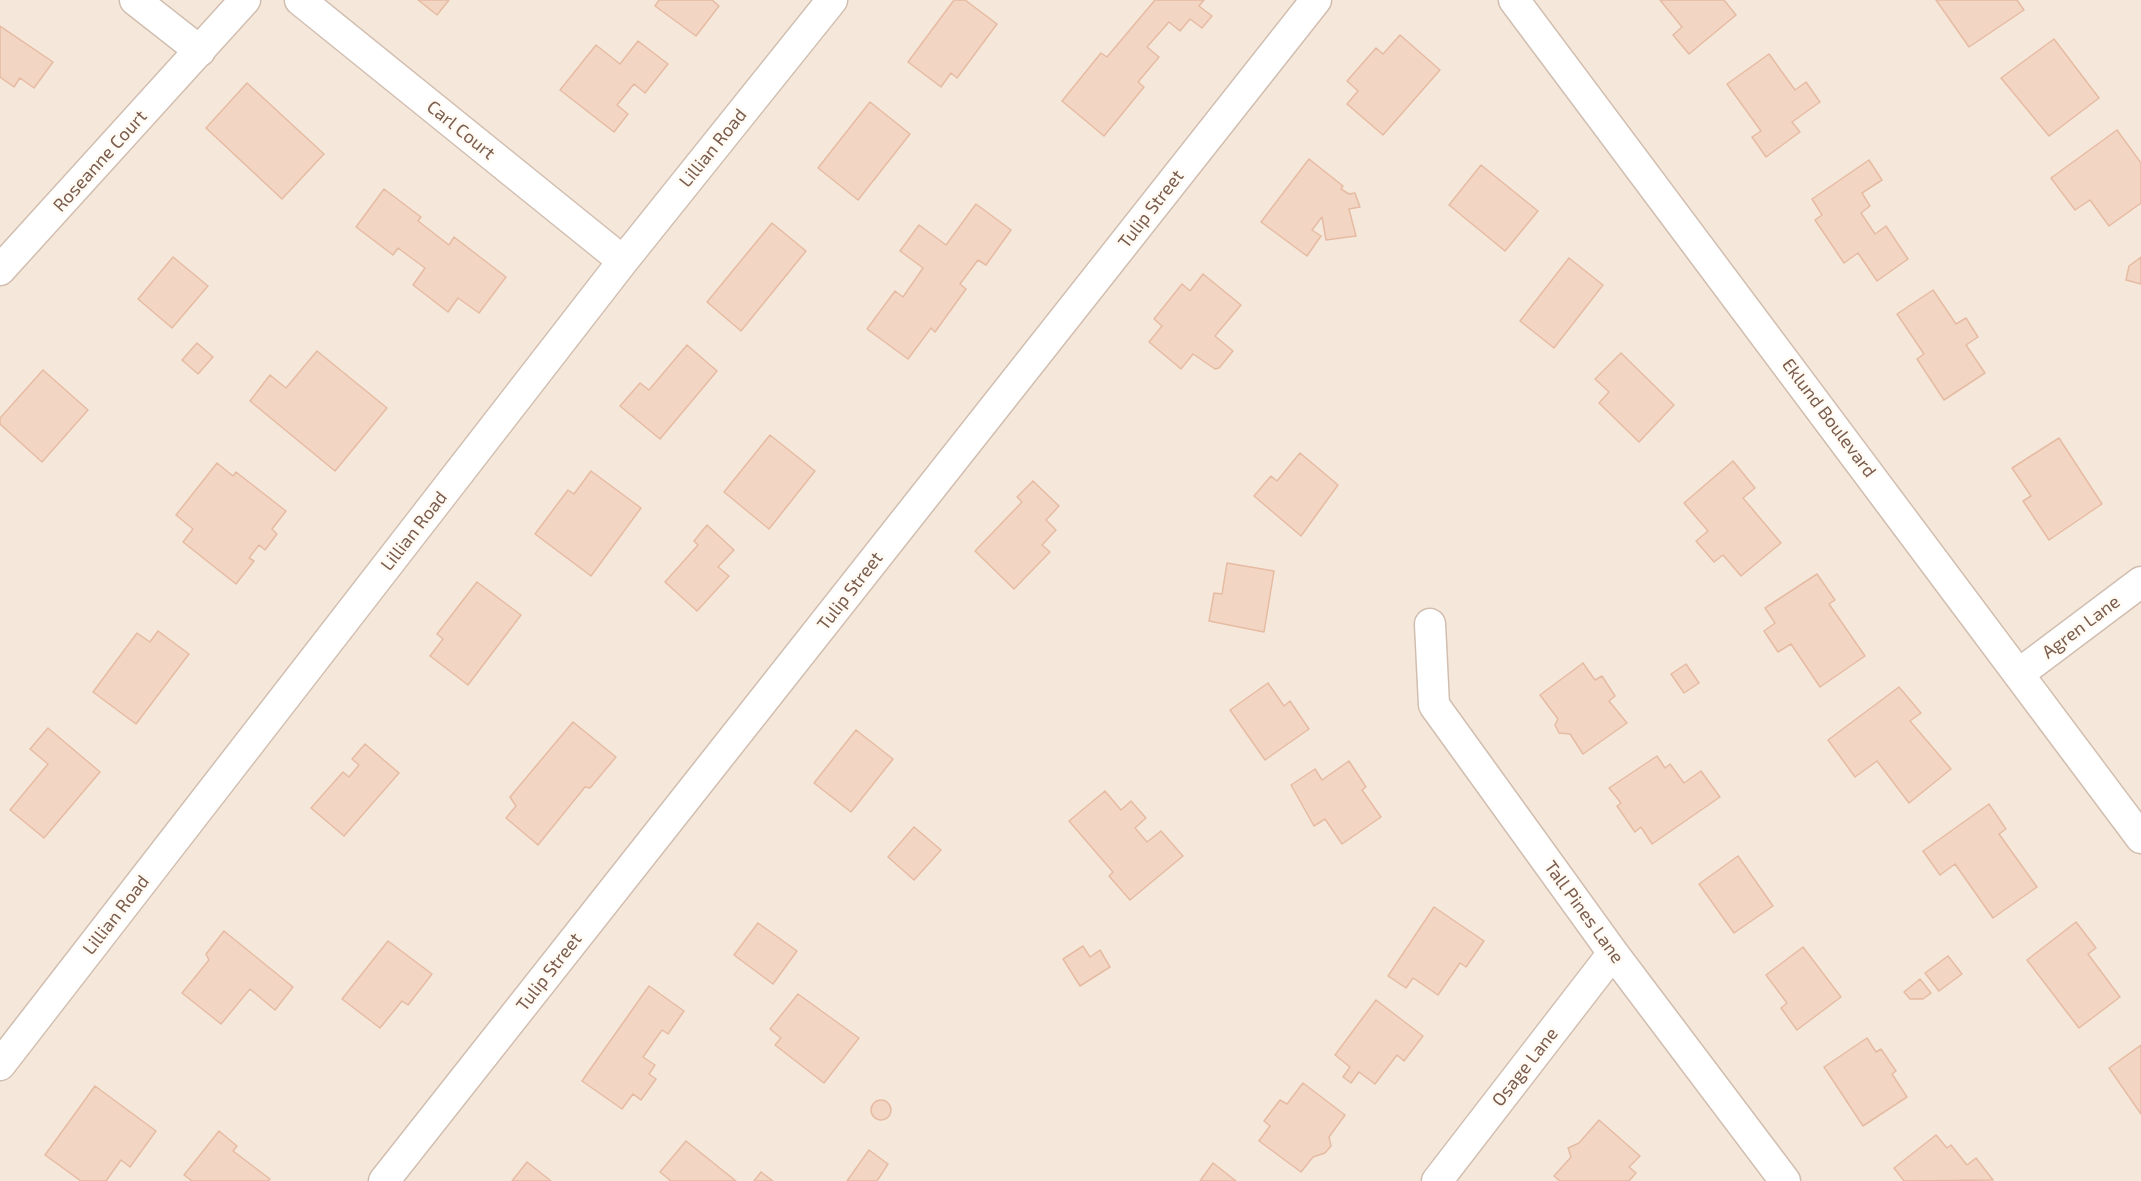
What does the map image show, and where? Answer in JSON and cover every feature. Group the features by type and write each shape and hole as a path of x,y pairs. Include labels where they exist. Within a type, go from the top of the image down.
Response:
{"street":[{"path":"135,0 200,51"},
{"name":"Roseanne Court","path":"0,270 245,0"},
{"name":"Carl Court","path":"300,0 623,261"},
{"name":"Lillian Road","path":"0,1065 623,261 832,0"},
{"name":"Tulip Street","path":"384,1181 1316,0"},
{"name":"Eklund Boulevard","path":"1514,0 2020,672 2141,838"},
{"name":"Agren Lane","path":"2020,672 2141,582"},
{"name":"Tall Pines Lane","path":"1430,624 1434,705 1613,953 1785,1181"},
{"name":"Osage Lane","path":"1437,1181 1613,953"}],"shaded area":[{"path":"0,0 2141,0 2141,1181 0,1181"}],"building":[{"path":"418,0 449,0 437,15"},
{"path":"659,0 712,0 719,6 696,36 655,6"},
{"path":"954,0 965,0 997,24 957,78 951,73 941,87 908,62"},
{"path":"1155,0 1204,0 1199,6 1212,16 1202,28 1190,19 1180,31 1169,22 1147,47 1159,57 1138,82 1144,87 1104,136 1062,101 1101,53 1107,57"},
{"path":"1660,0 1724,0 1736,15 1689,54 1673,35 1682,27"},
{"path":"1936,0 2017,0 2024,10 1969,47"},
{"path":"0,26 53,62 34,88 20,78 14,87 0,77"},
{"path":"1400,35 1440,70 1383,135 1347,104 1358,91 1347,81 1376,48 1383,54"},
{"path":"2054,39 2099,98 2049,136 2001,78"},
{"path":"638,41 668,64 645,93 634,84 617,105 628,114 614,132 560,90 596,45 620,64"},
{"path":"1769,54 1795,90 1806,82 1820,102 1792,122 1800,132 1766,157 1752,137 1761,131 1727,84"},
{"path":"247,83 324,154 282,199 206,128"},
{"path":"870,102 910,134 858,200 818,168"},
{"path":"2117,130 2141,163 2141,203 2109,226 2090,200 2075,210 2051,178"},
{"path":"1309,159 1343,186 1341,189 1349,194 1355,193 1360,207 1349,209 1356,236 1326,240 1322,217 1312,230 1321,236 1307,256 1261,222"},
{"path":"1869,160 1882,180 1862,193 1870,206 1861,213 1875,234 1886,226 1908,259 1877,281 1858,253 1844,263 1815,220 1822,215 1812,199"},
{"path":"1481,165 1538,211 1505,251 1449,205"},
{"path":"384,189 421,217 418,221 449,245 454,237 506,277 479,313 458,298 448,312 413,285 425,268 398,248 393,255 356,227"},
{"path":"976,204 1011,230 986,265 978,260 960,284 966,289 935,332 931,328 908,359 867,329 895,291 903,297 923,268 900,251 919,225 946,245"},
{"path":"772,223 806,251 741,331 707,302"},
{"path":"173,257 208,286 172,328 138,299"},
{"path":"2141,257 2141,284 2126,280 2129,266"},
{"path":"1569,258 1603,285 1554,348 1520,321"},
{"path":"1203,274 1241,305 1215,336 1233,351 1219,368 1215,369 1193,354 1181,369 1149,342 1162,326 1154,319 1182,284 1190,291"},
{"path":"1933,290 1956,324 1966,318 1978,337 1966,345 1985,373 1944,400 1917,359 1924,354 1897,314"},
{"path":"197,343 213,357 198,374 182,360"},
{"path":"687,345 717,371 660,439 620,406 640,383 649,390"},
{"path":"317,351 387,408 335,471 250,401 270,375 286,388"},
{"path":"1621,353 1674,405 1639,442 1599,403 1609,392 1595,379"},
{"path":"43,370 88,410 42,462 0,424 0,418"},
{"path":"770,435 815,471 769,529 724,492"},
{"path":"2059,438 2102,504 2049,540 2023,501 2031,496 2012,468"},
{"path":"1300,453 1338,485 1301,536 1254,496 1271,476 1277,481"},
{"path":"1733,461 1755,488 1743,498 1781,543 1741,576 1723,555 1714,562 1696,541 1708,531 1684,503"},
{"path":"217,463 233,476 236,472 286,511 272,529 277,534 265,550 259,545 249,558 254,561 236,584 183,542 193,529 176,515"},
{"path":"591,471 641,508 591,576 535,534 568,490 574,494"},
{"path":"1033,481 1059,506 1046,520 1056,530 1042,545 1050,552 1014,589 975,551 1022,502 1017,497"},
{"path":"707,525 734,550 718,567 729,576 697,611 665,582 698,545 694,541"},
{"path":"1227,563 1274,571 1264,632 1209,621 1214,593 1222,594"},
{"path":"1817,574 1835,600 1829,604 1865,656 1820,687 1791,644 1778,652 1764,631 1775,623 1765,608"},
{"path":"477,582 521,615 468,685 430,656 443,639 437,634"},
{"path":"158,631 189,654 136,724 93,692 137,633 150,642"},
{"path":"1583,663 1595,680 1602,676 1615,696 1609,701 1627,723 1583,754 1570,734 1559,733 1555,725 1558,719 1540,695"},
{"path":"1686,664 1699,683 1684,693 1671,674"},
{"path":"1268,683 1284,706 1290,701 1309,729 1265,760 1230,710"},
{"path":"1899,687 1921,713 1910,721 1951,769 1909,803 1877,761 1855,777 1828,740"},
{"path":"573,722 616,757 590,788 585,787 538,845 506,818 516,806 510,797"},
{"path":"48,728 100,772 44,838 10,810 48,764 30,749"},
{"path":"856,730 893,759 851,812 814,783"},
{"path":"365,744 399,773 344,836 311,808 343,772 349,777 359,765 352,759"},
{"path":"1657,756 1665,768 1670,764 1684,783 1701,771 1720,797 1652,844 1641,827 1635,832 1617,806 1621,803 1609,788"},
{"path":"1349,761 1366,787 1362,790 1381,817 1342,844 1325,819 1314,826 1291,785 1315,769 1322,780"},
{"path":"1105,791 1121,810 1131,801 1146,818 1135,828 1147,842 1161,831 1183,856 1130,900 1109,876 1113,872 1069,821"},
{"path":"1989,804 2006,829 1999,834 2037,887 1993,918 1955,864 1940,875 1923,851"},
{"path":"914,827 941,850 914,880 888,857"},
{"path":"1738,856 1773,906 1734,933 1699,884"},
{"path":"1434,907 1484,941 1466,967 1460,963 1438,995 1413,978 1406,988 1388,976"},
{"path":"2076,922 2096,948 2088,954 2120,997 2079,1028 2027,960"},
{"path":"758,923 797,951 773,984 734,955"},
{"path":"224,931 293,987 275,1010 250,989 221,1024 182,993 209,960 206,954"},
{"path":"388,941 432,974 408,1005 402,1001 380,1028 342,999"},
{"path":"1083,946 1090,957 1100,950 1110,967 1080,986 1063,959"},
{"path":"1803,947 1841,997 1797,1030 1781,1008 1787,1003 1766,975"},
{"path":"1948,956 1962,974 1939,991 1925,973"},
{"path":"1920,979 1931,993 1923,999 1910,999 1904,992"},
{"path":"649,986 684,1011 668,1034 662,1030 643,1057 655,1065 649,1074 656,1079 641,1100 633,1094 622,1109 582,1081"},
{"path":"798,994 859,1038 824,1083 775,1045 781,1038 770,1029"},
{"path":"1376,1000 1423,1036 1404,1061 1397,1055 1375,1084 1359,1072 1351,1083 1343,1077 1350,1067 1335,1055"},
{"path":"1867,1038 1876,1052 1881,1049 1896,1071 1892,1074 1907,1097 1863,1126 1824,1067"},
{"path":"2141,1045 2141,1114 2109,1068"},
{"path":"1303,1083 1345,1115 1329,1137 1331,1146 1325,1153 1313,1157 1301,1172 1259,1141 1270,1126 1264,1121 1280,1100 1287,1104"},
{"path":"95,1086 156,1131 130,1167 121,1160 106,1181 81,1181 45,1155"},
{"path":"881,1100 888,1103 891,1110 888,1117 881,1120 874,1117 871,1110 874,1103"},
{"path":"1599,1120 1640,1156 1629,1167 1636,1173 1629,1181 1560,1181 1554,1176 1571,1157 1568,1148 1579,1143"},
{"path":"219,1131 237,1146 233,1151 270,1179 268,1181 192,1181 184,1175"},
{"path":"1936,1135 1947,1148 1951,1145 1967,1165 1976,1158 1993,1180 1904,1181 1894,1168"},
{"path":"686,1141 736,1181 671,1181 660,1172"},
{"path":"869,1150 888,1164 877,1181 847,1181"},
{"path":"527,1162 551,1181 512,1181"},
{"path":"1213,1163 1236,1181 1200,1181"},
{"path":"761,1172 773,1181 754,1181"}]}
